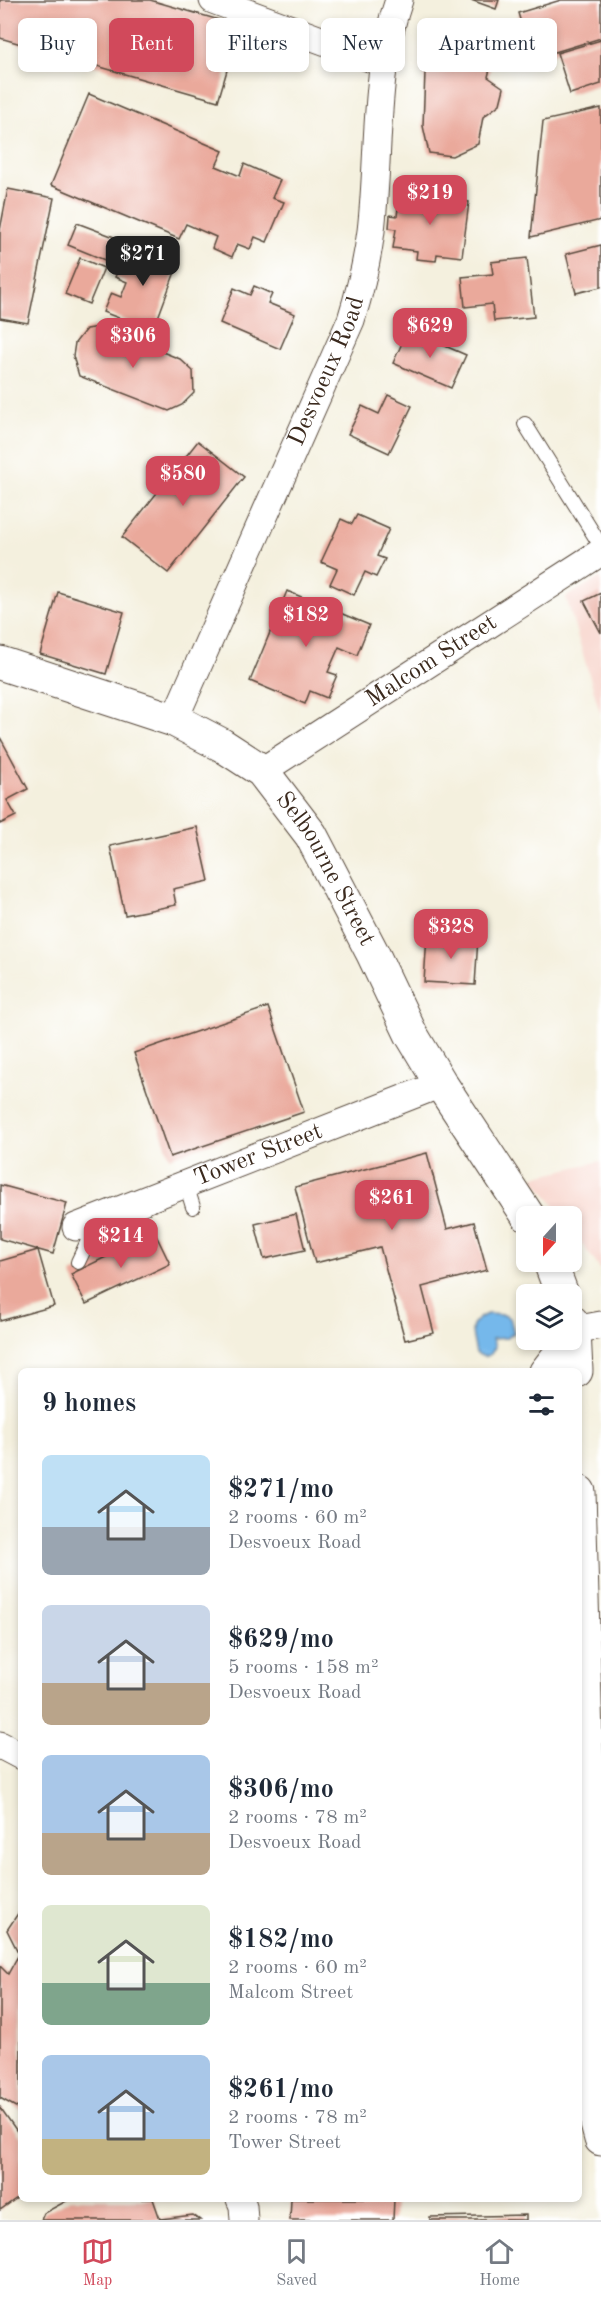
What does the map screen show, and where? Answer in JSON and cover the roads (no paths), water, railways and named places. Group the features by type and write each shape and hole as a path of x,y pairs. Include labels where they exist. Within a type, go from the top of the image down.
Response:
{"main road":[{"name":"Selbourne Street","path":"0,663 174,720 222,745 262,771 311,835 373,954 411,1034 521,1206"},
{"path":"576,1368 577,1350"},
{"path":"582,1699 585,1906 600,2129"}],"street":[{"path":"213,0 321,40"},
{"name":"Desvoeux Road","path":"393,18 399,0"},
{"name":"Desvoeux Road","path":"174,720 351,320 364,276 371,230 382,72"},
{"name":"Malcom Street","path":"262,771 601,552"},
{"name":"Tower Street","path":"87,1223 189,1195 441,1084"},
{"path":"545,1368 560,1350"},
{"path":"0,1745 18,1754"},
{"path":"241,2202 244,2220"}],"lane":[{"path":"525,424 601,546"},
{"path":"78,1262 87,1223"}],"water":[{"path":"487,1314 504,1315 510,1318 514,1333 507,1338 492,1339 495,1347 491,1354 484,1357 476,1353 472,1330 476,1321"}]}
